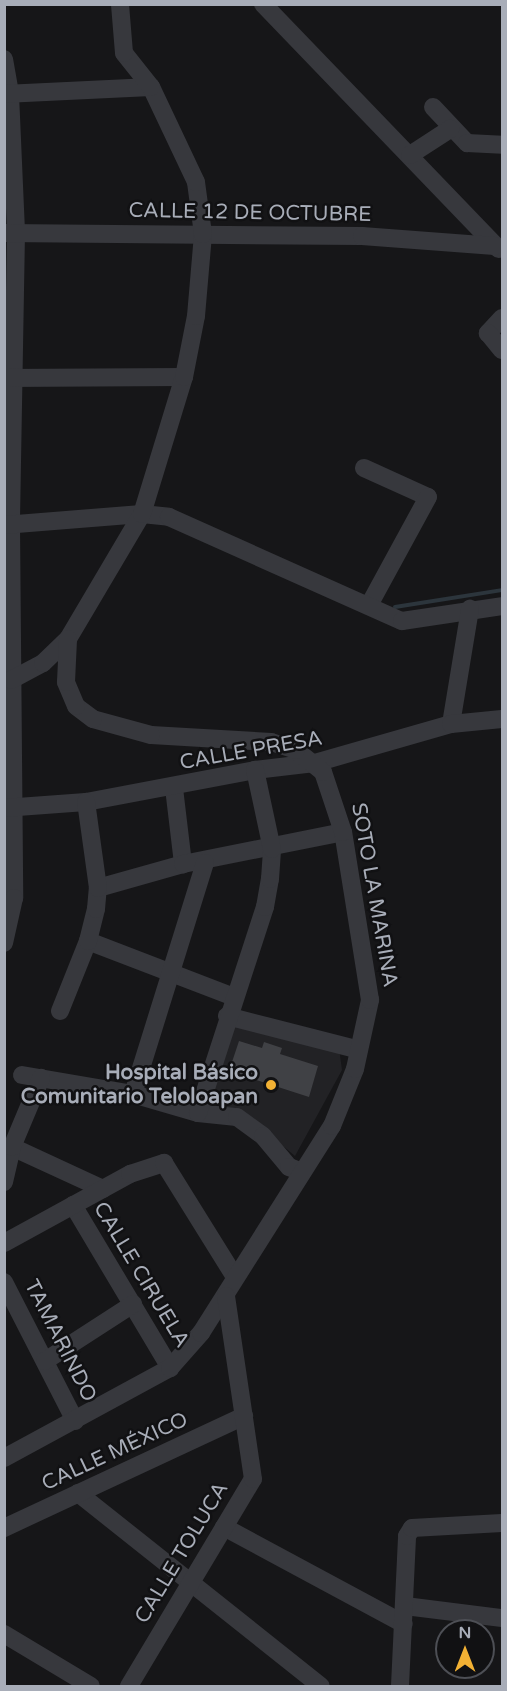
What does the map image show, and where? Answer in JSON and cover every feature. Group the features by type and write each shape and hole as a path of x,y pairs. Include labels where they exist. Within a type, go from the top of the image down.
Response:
{"street":[{"path":"270,8 499,249"},
{"path":"11,680 43,663 68,639 142,513 184,377 196,316 203,234 196,182 151,87 124,53 121,9"},
{"path":"4,59 10,233 8,525 11,680 8,808 14,898 4,943"},
{"path":"7,94 151,87"},
{"path":"433,107 450,129 467,143 502,146"},
{"path":"410,155 450,129"},
{"name":"CALLE 12 DE OCTUBRE","path":"10,233 362,236 499,249"},
{"path":"502,318 488,333 502,350"},
{"path":"9,378 184,377"},
{"path":"364,468 428,497 369,605"},
{"path":"8,525 142,513 169,517 402,621 502,606"},
{"path":"451,724 470,609"},
{"path":"68,639 66,682 76,706 93,719 152,735 271,742 296,750 315,763"},
{"name":"CALLE PRESA","path":"8,808 86,802 174,788 255,770 315,763 451,724 502,719"},
{"name":"SOTO LA MARINA","path":"4,1458 170,1368 201,1333 226,1296 235,1277 332,1126 349,1070 359,1050 370,1000 343,832 335,801 315,763"},
{"path":"198,1113 227,1016 265,907 272,849 255,770"},
{"path":"174,788 183,864"},
{"path":"60,1011 88,941 98,888 86,802"},
{"path":"98,888 183,864 206,863 343,832"},
{"path":"133,1094 206,863"},
{"path":"88,941 234,997"},
{"path":"227,1016 359,1050"},
{"path":"4,1182 32,1076 133,1094 198,1113 237,1117 263,1136 289,1167 302,1172"},
{"path":"12,1147 103,1189"},
{"path":"4,1243 130,1174 164,1163 235,1277"},
{"name":"CALLE CIRUELA","path":"73,1205 170,1368"},
{"name":"TAMARINDO","path":"4,1282 12,1313 45,1361 75,1420"},
{"name":"CALLE TOLUCA","path":"129,1686 188,1583 253,1479 226,1296"},
{"path":"45,1361 133,1304"},
{"name":"CALLE MÉXICO","path":"4,1528 244,1416"},
{"path":"78,1493 188,1583 321,1686"},
{"path":"400,1686 407,1536 412,1528 502,1523"},
{"path":"224,1527 404,1624"},
{"path":"405,1605 502,1618"},
{"path":"4,1635 90,1686"}],"shaded area":[{"name":"Hospital Básico Comunitario Teloloapan","path":"233,1018 339,1048 342,1070 295,1156 241,1111 203,1101"}],"building":[{"path":"239,1041 262,1048 264,1042 282,1048 280,1054 318,1066 309,1097 229,1071"}],"waterway":[{"path":"395,607 502,590"}],"place":[{"name":"Hospital Básico Comunitario Teloloapan","path":"271,1085"}]}
